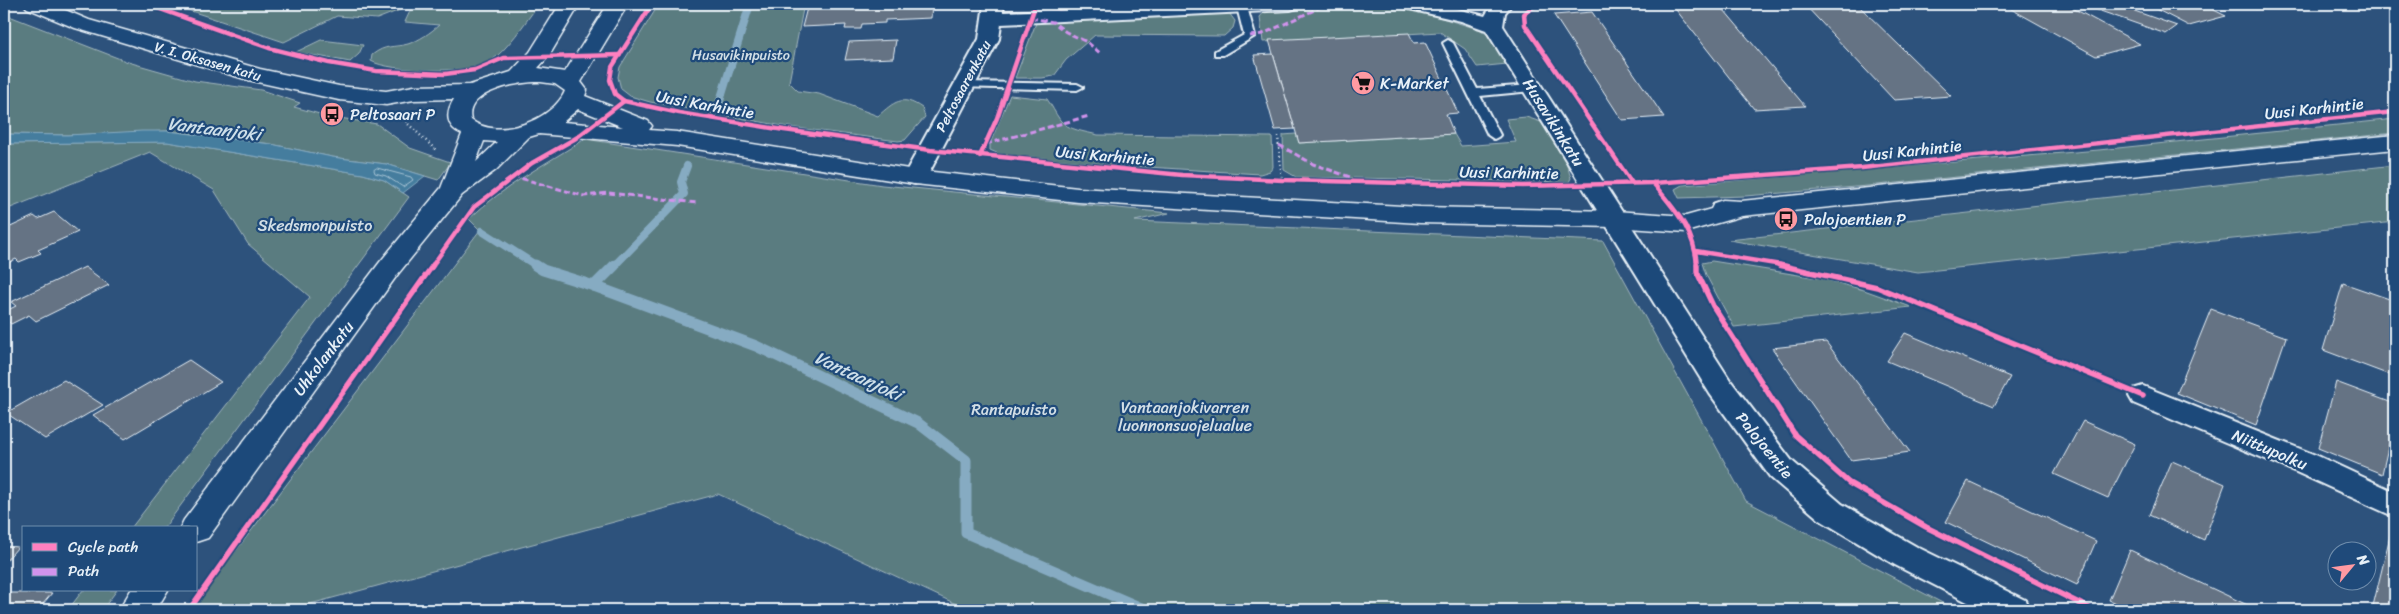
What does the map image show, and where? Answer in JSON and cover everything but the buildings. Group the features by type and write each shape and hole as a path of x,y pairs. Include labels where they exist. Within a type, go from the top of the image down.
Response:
{"street":[{"name":"V. I. Oksasen katu","path":"34,4 82,24 256,75 339,93 386,98 414,93 476,92"},
{"path":"519,76 538,56 570,4"},
{"path":"618,4 572,91 567,110 554,120 529,129 505,134 475,132 465,127 459,121 458,114 466,99 489,85 519,76 549,75 572,91 677,139"},
{"name":"Peltosaarenkatu","path":"915,177 989,39 993,11 1032,18 1290,4"},
{"path":"1412,4 1468,16 1493,26 1494,12 1502,4"},
{"name":"Husavikinkatu","path":"1493,26 1616,219"},
{"name":"V. I. Oksasen katu","path":"386,98 398,107 458,114"},
{"path":"529,129 677,139 915,177 1078,195 1420,215 1616,219 1686,224 1741,209 2395,142"},
{"name":"Uhkolankatu","path":"198,526 389,268 453,190 488,165 529,129"},
{"name":"Uhkolankatu","path":"453,190 475,132"},
{"name":"Palojoentie","path":"1616,219 1720,387 1780,469 1832,512 1906,556 2012,610"},
{"name":"Niittupolku","path":"2143,396 2307,464 2395,505"},
{"path":"136,610 150,592"}],"lane":[{"path":"1219,53 1250,36 1242,7"},
{"path":"1448,43 1494,135"},
{"path":"963,85 1077,87"},
{"path":"1474,93 1533,88"}],"path":[{"path":"1278,136 1282,180"},
{"path":"1272,179 1291,180"}],"green space":[{"path":"170,4 539,4 503,50 489,62 465,68 430,70 381,65 371,61 372,55 377,52 412,42 425,36 439,25 405,22 411,9 405,8 377,19 337,16 284,42"},
{"name":"Husavikinpuisto","path":"659,4 804,4 789,82 798,91 819,94 878,116 894,104 909,101 922,108 925,117 905,140 898,141 789,127 650,102 630,96 621,89 618,77 620,67"},
{"path":"1366,5 1406,7 1481,30 1489,36 1507,64 1477,67 1465,49 1440,32 1263,42 1260,17 1265,11"},
{"path":"1229,13 1235,21 1233,28 1224,36 1095,35 1066,60 1054,76 1015,78 1036,23"},
{"path":"4,14 128,62 195,81 261,90 300,103 294,107 327,116 377,124 410,148 450,162 449,165 438,180 386,164 332,157 271,144 168,131 67,135 4,134"},
{"path":"321,40 363,45 359,54 350,62 296,52"},
{"path":"1010,95 1047,99 1058,117 1067,126 1098,135 1272,137 1273,167 1270,171 1260,174 1116,165 999,154 990,150 990,144"},
{"path":"1526,117 1541,122 1566,162 1571,178 1569,182 1296,177 1284,170 1283,135 1296,134 1299,143 1454,134 1461,146 1516,142 1506,119"},
{"path":"2395,119 2395,133 1867,186 1745,196 1679,198 1675,189 1682,185 2099,150"},
{"name":"Rantapuisto","path":"585,139 882,185 1169,213 1135,221 1603,241 1746,501 1956,610 969,610 718,494 288,610 191,610 480,230 469,219 496,196"},
{"name":"Skedsmonpuisto","path":"167,142 363,174 384,180 409,197 165,526 133,526 310,297 248,244 214,190 150,152 8,209 4,205 4,144"},
{"path":"2395,165 2395,222 1918,272 1729,240"},
{"path":"1712,261 1823,279 1864,290 1911,307 1734,327 1706,275 1702,263"},
{"path":"82,592 116,592 102,610 68,610"}],"water":[{"path":"168,131 271,144 332,157 386,164 425,176 403,193 384,180 363,174 167,142 4,144 4,134 67,135"}],"waterway":[{"path":"719,104 750,4"},
{"path":"614,266 684,194 681,182 687,166"},
{"name":"Vantaanjoki","path":"482,231 537,266"},
{"name":"Vantaanjoki","path":"535,265 543,270 594,286"},
{"path":"594,286 614,266"},
{"name":"Vantaanjoki","path":"594,286 756,346 918,423 966,460 966,533 1146,610"}],"marked path":[{"path":"1250,36 1263,34 1327,4"},
{"path":"1031,18 1053,22 1066,32 1087,42 1100,53"},
{"path":"986,144 1089,116"},
{"path":"1279,145 1313,164 1350,177"},
{"path":"513,176 584,196 609,193 697,203"}],"cycle path":[{"path":"146,4 269,48 329,63 376,71 445,74 475,70 504,58 620,55"},
{"name":"Uusi Karhintie","path":"652,4 612,67 610,80 615,94 624,101 679,113 784,130 930,150 1182,175 1282,180 1523,186 1653,183 1862,168 2395,112"},
{"path":"980,156 997,118 1035,6 1032,4"},
{"path":"1035,6 1060,8 1133,4"},
{"path":"1543,4 1531,8 1524,14 1525,25 1632,183"},
{"path":"189,610 474,207 532,163 576,138 624,101"},
{"path":"1653,183 1686,224 1696,251 1697,272 1713,306 1795,435 1849,483 1926,527 2093,610"},
{"path":"1696,251 1798,268 1877,287 2143,396"}],"place":[{"name":"K-Market","path":"1363,83"},
{"name":"Peltosaari P","path":"332,114"},
{"name":"Palojoentien P","path":"1786,219"}],"park label":[{"name":"Vantaanjokivarren luonnonsuojelualue","path":"1185,416"}]}
